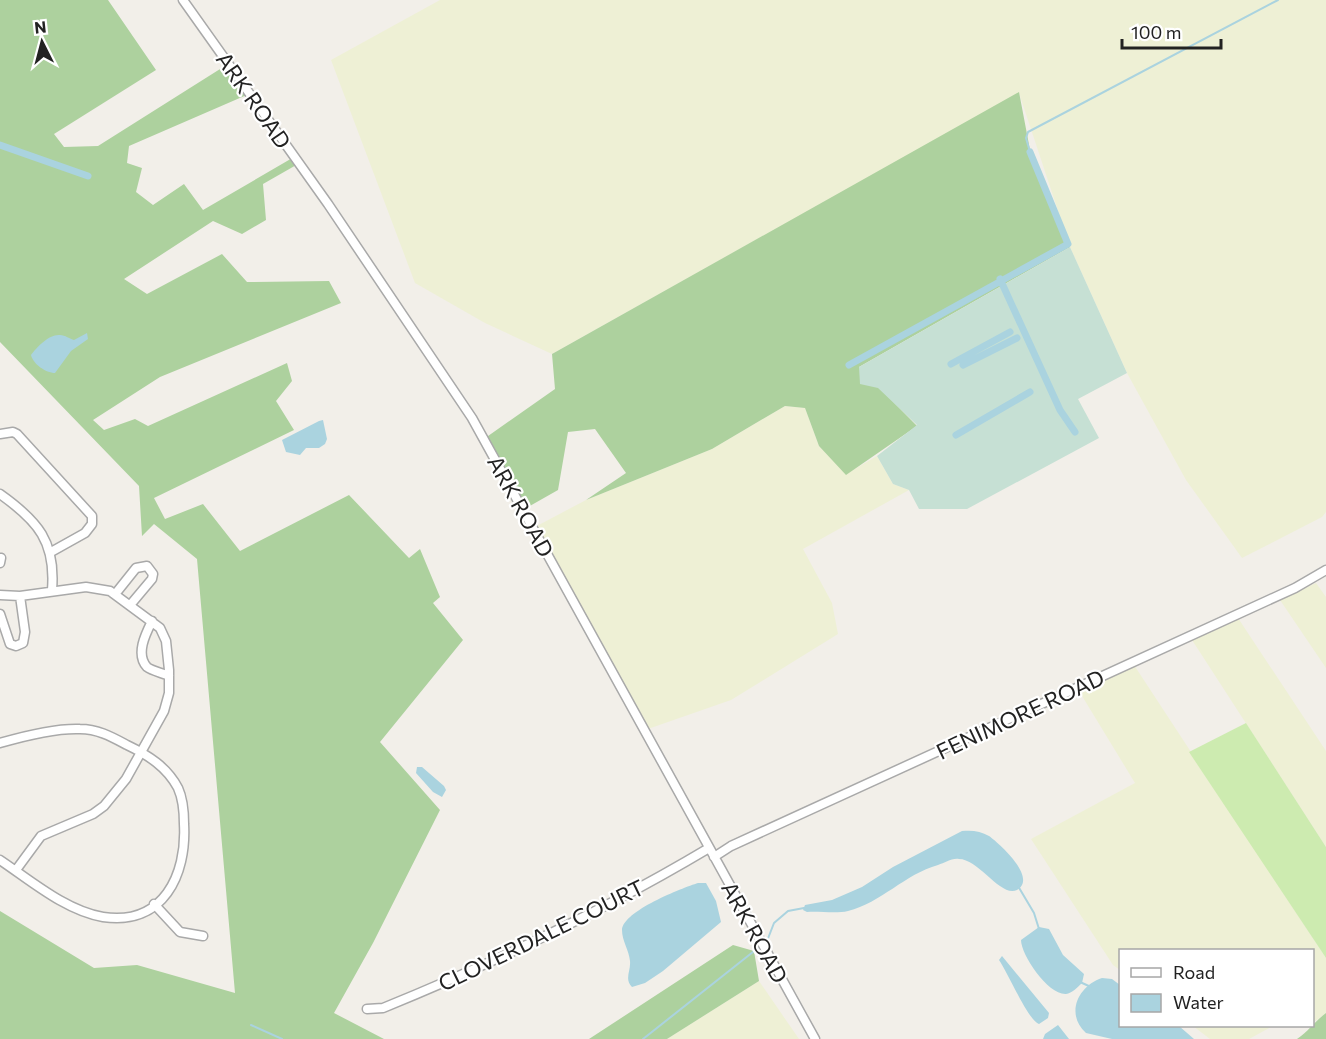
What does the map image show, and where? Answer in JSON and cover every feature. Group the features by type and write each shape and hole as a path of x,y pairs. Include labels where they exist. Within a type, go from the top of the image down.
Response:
{"street":[{"name":"ARK ROAD","path":"183,0 451,383 815,1039"},
{"path":"0,434 17,434 92,516 92,524 85,533 51,552"},
{"path":"0,494 31,519 43,534 51,552 52,590"},
{"path":"116,593 136,568 147,566 153,574 152,579 131,604"},
{"name":"FENIMORE ROAD","path":"714,856 731,846 1295,588 1326,570"},
{"path":"0,595 20,596 52,590 94,587 116,593 152,621 165,637 169,676 166,705 126,779 104,806 86,818 41,836 16,870"},
{"path":"0,614 10,644 16,646 22,643 25,632 20,596"},
{"path":"152,621 142,641 144,661 148,668 169,676"},
{"path":"0,743 81,729 109,736 142,753 163,768 177,787 184,820 180,871 170,890 154,904 123,917 93,915 65,902 0,860"},
{"name":"CLOVERDALE COURT","path":"367,1009 383,1008 524,948 646,885 709,848"},
{"path":"154,904 180,932 203,936"}],"green space":[{"path":"0,0 108,0 156,70 54,134 64,147 98,146 228,64 249,94 129,146 127,163 142,168 136,192 153,205 184,184 203,210 294,157 298,164 263,184 266,220 242,234 213,221 124,279 147,294 222,254 247,282 329,281 341,303 160,377 93,420 104,430 135,419 148,426 287,363 292,381 276,401 294,430 154,498 165,519 203,504 240,551 349,495 409,558 420,549 440,597 433,603 463,640 380,742 440,810 373,943 334,1013 384,1039 0,1039 0,911 94,968 137,965 235,993 197,559 154,524 142,536 139,486 0,342"},
{"path":"440,0 1326,0 1326,512 1322,517 1242,558 1186,480 1127,373 1070,247 1019,93 552,354 485,323 415,283 331,60"},
{"path":"1019,92 1030,150 1070,247 859,367 917,426 846,475 819,446 805,408 785,406 712,449 586,500 626,473 595,429 568,432 558,490 521,511 481,441 555,389 552,354"},
{"path":"1070,247 1127,373 1078,399 1099,438 967,509 919,509 909,490 893,484 877,456 917,425 878,388 860,384 859,367"},
{"path":"785,406 805,408 819,446 846,474 877,456 893,484 909,490 803,549 832,603 838,634 731,700 645,730 533,528 586,500 712,449"},
{"path":"1316,583 1326,597 1326,668 1280,600"},
{"path":"1238,618 1326,751 1326,847 1192,640"},
{"path":"1134,665 1326,958 1326,1013 1314,1022 1314,949 1119,949 1119,969 1113,965 1031,839 1135,783 1079,691"},
{"path":"1246,723 1326,847 1326,958 1189,752"},
{"path":"733,945 754,951 759,981 667,1039 589,1039"},
{"path":"759,981 799,1039 667,1039"},
{"path":"1326,1013 1326,1039 1297,1039 1314,1027"},
{"path":"1194,1027 1271,1027 1249,1039 1210,1039"}],"water":[{"path":"87,333 88,339 71,351 55,373 40,367 32,358 31,355 37,348 56,335 74,340"},
{"path":"323,420 327,439 325,444 319,448 306,448 300,455 286,452 282,440"},
{"path":"417,767 422,767 444,786 446,790 442,797 433,792 416,773"},
{"path":"962,831 976,831 994,840 1020,869 1023,877 1022,885 1017,890 1004,889 974,865 956,859 926,869 871,902 848,911 807,912 803,910 805,905 832,900 862,887 893,867"},
{"path":"698,883 706,883 716,901 721,922 663,971 645,983 632,987 628,978 629,957 622,934 625,923 632,915 654,901"},
{"path":"1039,927 1049,929 1063,955 1084,974 1082,983 1075,990 1066,994 1059,993 1044,981 1030,964 1021,940"},
{"path":"1002,956 1049,1013 1048,1018 1039,1024 1029,1014 999,960"},
{"path":"1102,978 1112,979 1119,984 1119,1027 1180,1027 1194,1039 1112,1039 1086,1033 1076,1018 1077,1001 1086,987"},
{"path":"1058,1025 1069,1039 1043,1039 1045,1034"}],"waterway":[{"path":"1030,152 1026,138 1028,132 1278,0"},
{"path":"0,145 88,176"},
{"path":"849,365 1068,244 1030,152"},
{"path":"1000,279 1060,410 1075,432"},
{"path":"951,364 1010,332"},
{"path":"963,365 1017,338"},
{"path":"956,435 1030,392"},
{"path":"1018,886 1034,913 1039,929"},
{"path":"767,941 774,923 788,911 804,908"},
{"path":"643,1039 758,948"},
{"path":"1080,982 1091,987"},
{"path":"251,1025 282,1039"}]}
